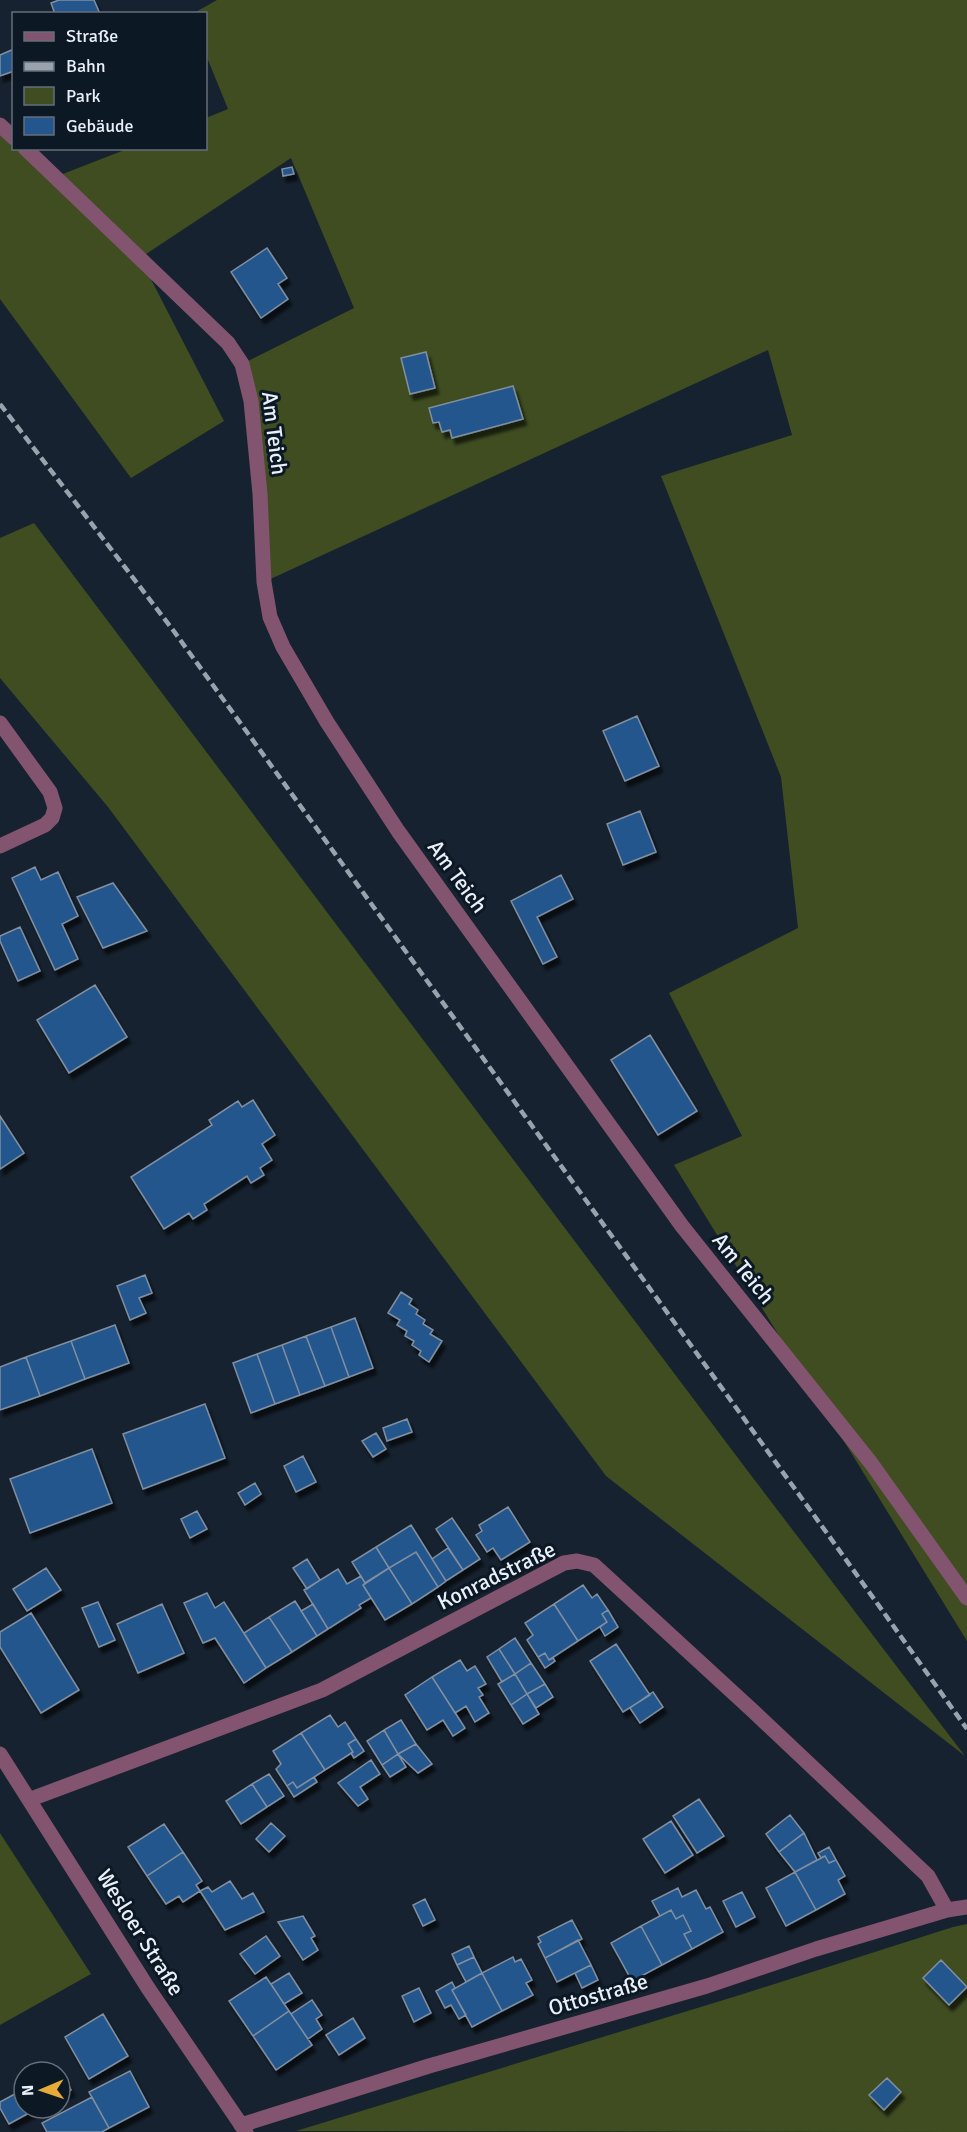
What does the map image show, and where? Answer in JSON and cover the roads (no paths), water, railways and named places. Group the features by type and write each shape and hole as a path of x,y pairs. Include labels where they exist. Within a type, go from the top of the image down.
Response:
{"street":[{"path":"0,125 12,136"},
{"name":"Am Teich","path":"26,150 228,343 242,364 251,401 260,494 264,582 270,617 288,657 398,831 647,1178 682,1226 871,1463 967,1598"},
{"path":"0,723 50,792 56,808 52,818 45,825 0,846"},
{"name":"Konradstraße","path":"31,1799 322,1690 564,1563 577,1561 594,1565 928,1876 947,1910"},
{"name":"Wesloer Straße","path":"0,1754 31,1799 148,1988 244,2129"},
{"name":"Ottostraße","path":"244,2129 429,2066 707,1986 816,1949 947,1910 967,1907"}],"railway":[{"path":"0,404 173,630 967,1729"}]}
